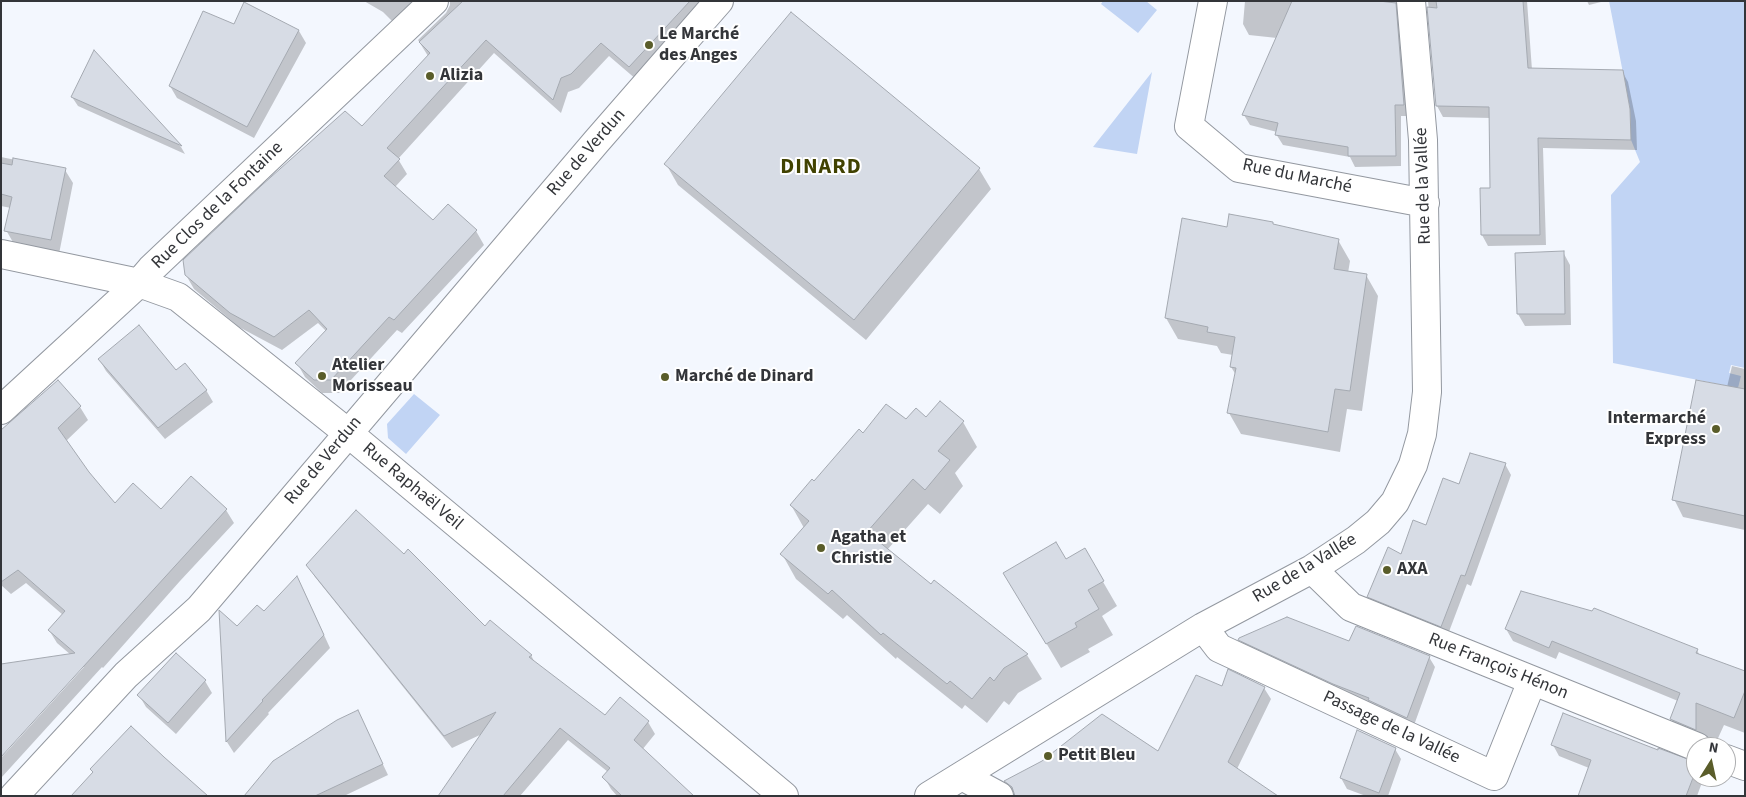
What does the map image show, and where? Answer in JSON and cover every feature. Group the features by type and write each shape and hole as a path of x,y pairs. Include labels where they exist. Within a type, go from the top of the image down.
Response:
{"street":[{"name":"Rue Clos de la Fontaine","path":"1,410 139,284 151,269 434,1"},
{"name":"Rue de Verdun","path":"14,796 126,675 199,610 348,433 719,1"},
{"name":"Rue du Marché","path":"1213,1 1189,126 1240,168 1425,203"},
{"name":"Rue de la Vallée","path":"929,796 1203,628 1312,569 1356,540 1378,522 1395,502 1413,465 1422,434 1426,392 1423,130 1411,1"},
{"name":"Rue Raphaël Veil","path":"1,254 139,284 178,297 348,433 784,796"},
{"name":"Rue François Hénon","path":"1312,569 1351,608 1686,743"},
{"name":"Passage de la Vallée","path":"1203,628 1219,648 1494,776 1532,681"},
{"path":"962,776 999,796"}],"shaded area":[{"path":"1103,1 1146,1 1157,10 1138,33 1101,4"},
{"path":"1609,1 1745,1 1745,368 1731,365 1729,373 1741,376 1738,388 1613,363 1611,195 1640,162 1631,140 1630,109"},
{"path":"1152,72 1137,154 1093,147"},
{"path":"414,394 440,415 406,454 388,438 387,424"}],"building":[{"path":"463,1 690,1 629,67 601,43 571,74 561,78 553,100 486,40 387,148 400,159 384,176 433,220 448,204 477,230 394,320 389,317 331,380 314,380 295,363 327,329 309,310 274,337 230,313 185,275 183,260 262,185 345,111 362,126 430,53 419,42"},
{"path":"1292,1 1379,1 1396,3 1404,105 1395,105 1396,156 1348,156 1348,147 1275,135 1278,123 1242,115"},
{"path":"1436,1 1523,1 1528,68 1623,70 1630,109 1631,140 1538,138 1540,235 1481,235 1480,188 1490,188 1489,107 1436,106 1427,7 1437,8"},
{"path":"244,2 299,30 247,127 169,86 203,11 234,24"},
{"path":"791,12 980,168 854,320 664,164"},
{"path":"94,50 182,146 71,97"},
{"path":"13,158 66,168 51,240 4,231 12,197 1,194 1,163 12,165"},
{"path":"1229,214 1273,222 1273,224 1339,239 1334,269 1367,274 1350,391 1335,389 1328,432 1227,413 1236,368 1230,367 1235,337 1207,332 1208,327 1165,318 1182,218 1227,227"},
{"path":"1564,251 1565,314 1517,314 1515,253"},
{"path":"139,325 176,370 185,363 207,390 158,428 98,359"},
{"path":"58,380 81,406 58,428 89,472 115,503 133,483 161,509 191,476 227,509 1,757 1,664 75,653 48,630 65,611 18,570 1,582 1,430"},
{"name":"Intermarché Express","path":"1696,380 1745,389 1745,516 1672,500"},
{"name":"Agatha et Christie","path":"940,401 964,421 938,451 950,460 925,490 913,479 867,532 931,584 934,580 1028,654 1004,668 994,681 990,677 972,699 950,681 947,684 883,633 881,635 832,590 828,594 780,554 809,521 790,505 812,479 814,481 859,429 863,433 886,404 906,419 916,408 926,417"},
{"path":"1470,453 1506,463 1465,576 1461,575 1441,627 1367,597 1388,547 1401,554 1413,520 1426,525 1443,478 1459,484"},
{"path":"356,510 404,554 408,549 485,626 490,620 532,655 529,657 605,715 620,697 649,721 634,740 694,796 622,796 602,777 610,768 560,728 503,796 438,796 496,712 444,736 306,565"},
{"path":"1056,542 1066,559 1085,548 1104,581 1088,590 1099,609 1075,623 1077,627 1046,644 1003,573"},
{"path":"297,576 324,635 262,700 226,742 219,610 237,626 257,605 264,611"},
{"path":"1521,591 1592,611 1594,608 1698,649 1696,653 1745,671 1745,691 1734,718 1696,703 1696,730 1670,719 1680,693 1552,641 1549,648 1505,629"},
{"path":"1287,617 1349,641 1356,626 1430,656 1407,718 1368,700 1369,698 1333,684 1238,640"},
{"path":"176,653 206,680 168,723 137,695"},
{"path":"1228,669 1265,687 1228,762 1278,796 1015,796 1012,787 1004,781 1042,761 1102,714 1158,751 1196,675 1222,686"},
{"path":"358,710 383,764 315,796 244,796 273,761 337,720"},
{"path":"1563,713 1658,750 1658,748 1686,758 1686,787 1689,787 1686,796 1578,796 1591,760 1551,745"},
{"path":"131,726 208,796 71,796 93,772 90,769"},
{"path":"1357,730 1396,748 1379,793 1340,778"}],"place":[{"name":"Le Marché des Anges","path":"649,45"},
{"name":"Alizia","path":"430,76"},
{"name":"Atelier Morisseau","path":"322,376"},
{"name":"Marché de Dinard","path":"665,377"},
{"name":"Intermarché Express","path":"1716,429"},
{"name":"Agatha et Christie","path":"821,548"},
{"name":"AXA","path":"1387,570"},
{"name":"Petit Bleu","path":"1048,756"}],"district":[{"name":"DINARD","path":"821,168"}]}
